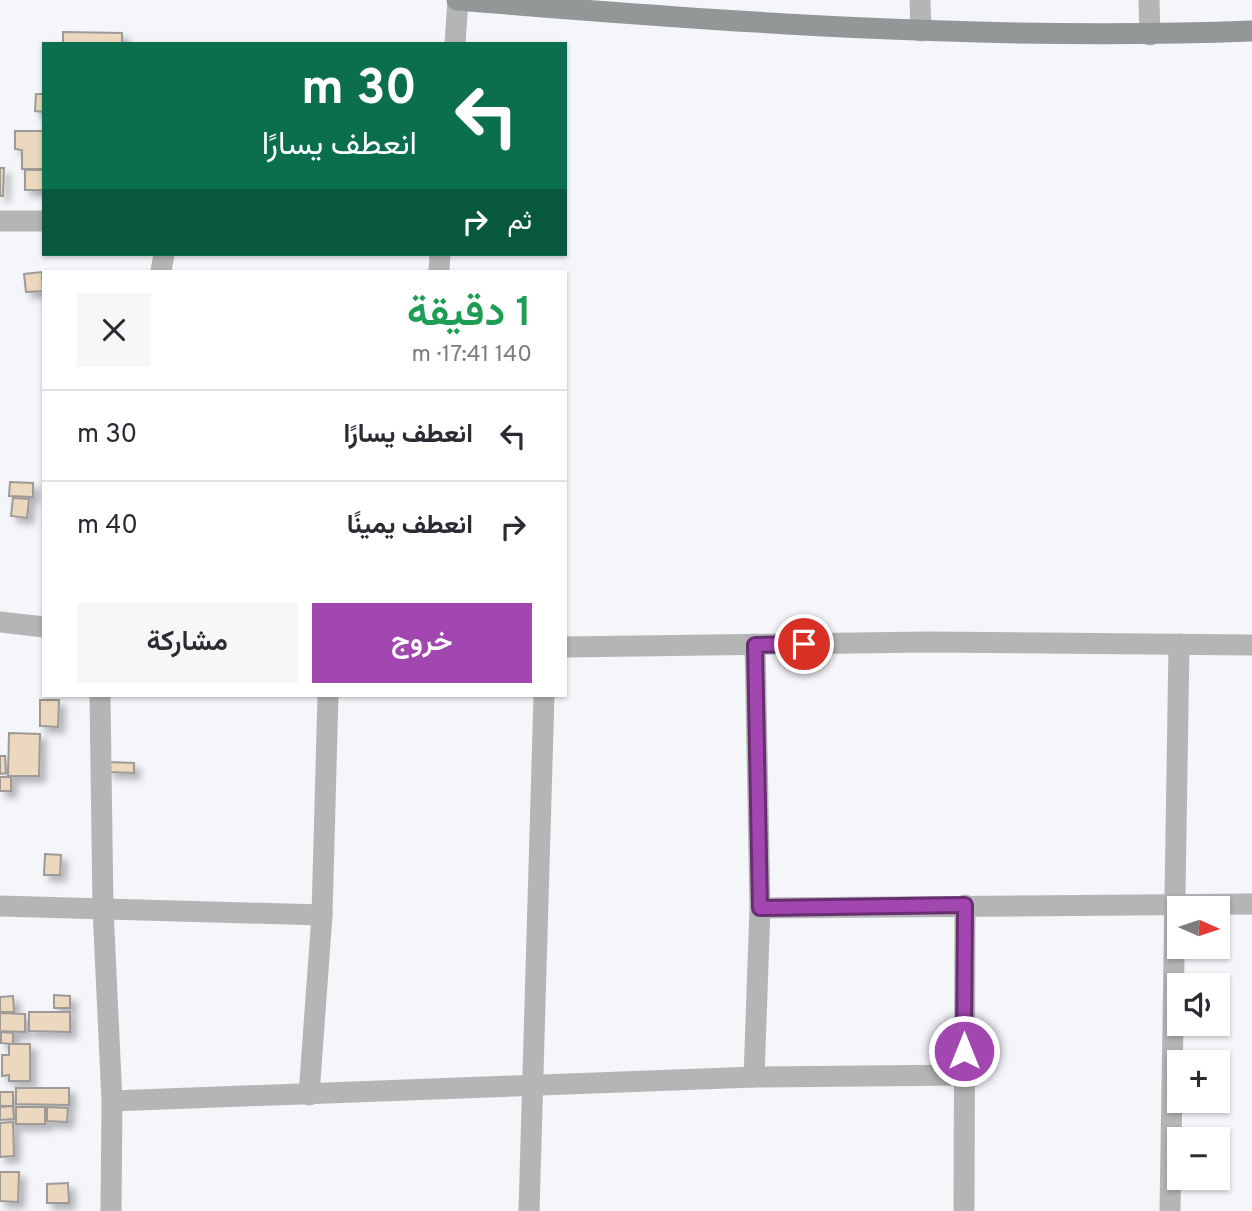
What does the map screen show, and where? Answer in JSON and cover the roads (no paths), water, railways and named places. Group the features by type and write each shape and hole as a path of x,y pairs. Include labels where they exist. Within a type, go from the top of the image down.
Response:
{"street":[{"path":"455,42 457,0 661,8 921,31 1150,35 1252,31"},
{"path":"920,0 921,31"},
{"path":"1149,0 1150,35"},
{"path":"0,221 42,221"},
{"path":"0,622 42,627"},
{"path":"1175,896 1179,644"},
{"path":"754,1077 760,908 755,645"},
{"path":"567,647 1252,645"},
{"path":"100,697 103,909 112,1101 111,1211"},
{"path":"309,1095 322,915 328,697"},
{"path":"528,1211 544,697"},
{"path":"760,908 1167,903"},
{"path":"1230,904 1252,904"},
{"path":"964,1211 965,905"},
{"path":"0,906 322,915"},
{"path":"1170,1211 1174,959"},
{"path":"112,1101 754,1077 964,1075"}]}
